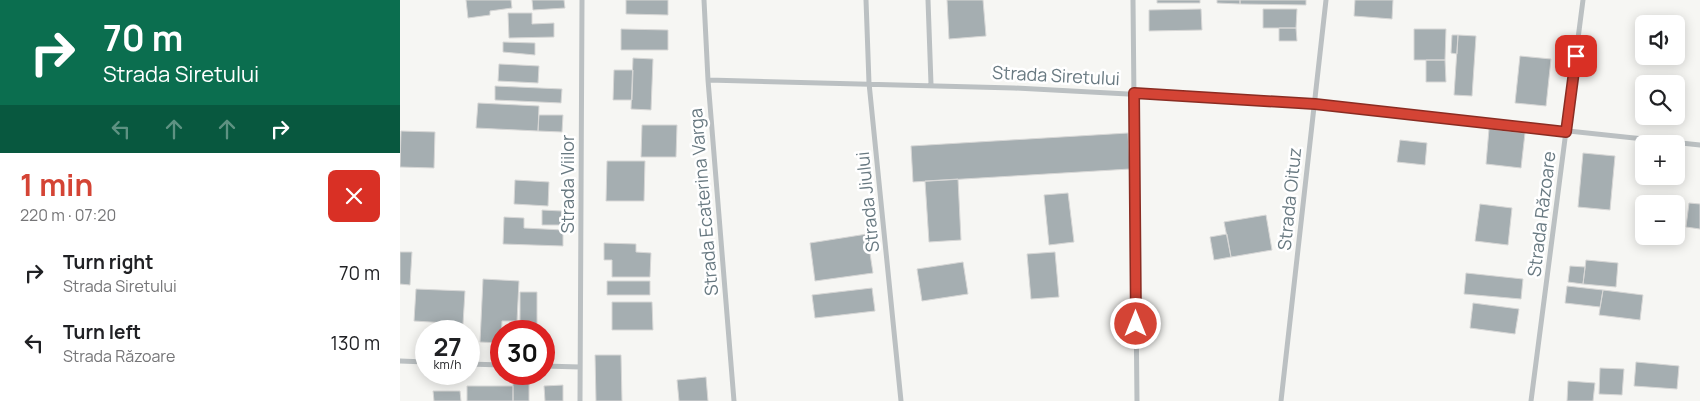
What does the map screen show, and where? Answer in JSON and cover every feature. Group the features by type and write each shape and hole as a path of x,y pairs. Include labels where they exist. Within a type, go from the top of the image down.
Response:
{"street":[{"name":"Strada Viilor","path":"580,401 582,0"},
{"name":"Strada Ecaterina Varga","path":"704,0 708,80 734,401"},
{"name":"Strada Jiului","path":"866,0 869,83 901,401"},
{"path":"928,0 930,84"},
{"path":"1133,0 1137,401"},
{"name":"Strada Oituz","path":"1281,401 1326,0"},
{"name":"Strada Răzoare","path":"1531,401 1583,0"},
{"name":"Strada Siretului","path":"708,80 930,84 1134,93 1315,104 1700,145"},
{"path":"400,361 415,362"},
{"path":"555,366 580,367"}],"building":[{"path":"466,0 511,0 512,8 490,11 490,15 468,18"},
{"path":"532,0 564,0 565,8 533,10"},
{"path":"626,0 668,0 668,15 626,14"},
{"path":"947,0 983,0 986,36 949,39"},
{"path":"1157,0 1200,0 1200,3 1157,3"},
{"path":"1217,0 1240,0 1240,4 1217,3"},
{"path":"1240,0 1306,0 1306,5 1240,4"},
{"path":"1355,0 1393,0 1392,19 1354,16"},
{"path":"1201,9 1202,30 1149,31 1149,10"},
{"path":"1263,9 1297,9 1296,28 1263,28"},
{"path":"508,13 532,13 532,24 554,23 554,37 509,38"},
{"path":"1279,28 1296,28 1297,41 1279,41"},
{"path":"621,29 668,30 668,50 621,50"},
{"path":"1414,29 1446,29 1445,60 1414,60"},
{"path":"1452,35 1458,35 1457,54 1451,53"},
{"path":"1458,35 1476,36 1472,96 1454,95"},
{"path":"503,42 535,43 535,55 503,52"},
{"path":"1520,56 1551,59 1546,106 1515,103"},
{"path":"633,58 653,59 651,110 631,109"},
{"path":"1426,60 1445,60 1446,82 1426,82"},
{"path":"499,64 539,66 538,83 498,81"},
{"path":"614,70 633,70 632,100 613,100"},
{"path":"495,86 562,89 561,103 495,100"},
{"path":"478,103 539,106 538,131 476,128"},
{"path":"539,115 563,115 562,132 538,131"},
{"path":"642,125 677,125 676,157 641,157"},
{"path":"1489,129 1525,133 1521,168 1486,164"},
{"path":"401,131 435,132 434,168 400,167"},
{"path":"1128,133 1130,169 913,182 911,146"},
{"path":"1400,140 1427,143 1425,165 1397,162"},
{"path":"1583,153 1615,156 1610,210 1578,207"},
{"path":"607,161 645,161 644,201 606,201"},
{"path":"958,179 961,240 929,242 925,181"},
{"path":"515,180 549,182 548,206 514,204"},
{"path":"1068,193 1074,242 1049,245 1044,195"},
{"path":"1689,203 1700,204 1700,229 1686,227"},
{"path":"1480,204 1512,208 1508,245 1475,241"},
{"path":"542,210 562,211 561,225 542,225"},
{"path":"1266,215 1272,250 1231,257 1224,222"},
{"path":"504,217 524,218 524,228 563,230 563,246 503,244"},
{"path":"867,234 873,273 815,281 810,243"},
{"path":"1227,234 1231,257 1214,260 1210,237"},
{"path":"604,243 636,244 636,252 651,253 650,277 612,277 612,260 604,260"},
{"path":"400,252 412,252 410,285 400,284"},
{"path":"1055,252 1059,297 1031,299 1027,254"},
{"path":"1586,260 1618,263 1616,287 1583,284"},
{"path":"963,262 968,294 922,301 917,269"},
{"path":"1570,266 1585,267 1583,284 1568,282"},
{"path":"1466,273 1523,279 1521,299 1464,294"},
{"path":"483,279 519,281 517,320 490,320 490,342 480,342"},
{"path":"607,281 650,281 650,295 607,295"},
{"path":"1567,286 1603,290 1600,307 1565,303"},
{"path":"872,288 875,311 815,318 812,295"},
{"path":"416,289 465,291 463,320 414,321"},
{"path":"1603,290 1643,295 1640,320 1599,315"},
{"path":"520,292 537,292 537,320 520,320"},
{"path":"612,302 652,302 653,330 612,330"},
{"path":"1473,303 1519,309 1515,334 1470,328"},
{"path":"595,355 621,355 622,401 596,401"},
{"path":"1636,362 1679,366 1677,389 1634,386"},
{"path":"1600,368 1624,369 1622,395 1599,394"},
{"path":"706,377 708,401 679,401 677,380"},
{"path":"1568,381 1595,383 1593,401 1567,401"},
{"path":"513,385 529,385 529,401 513,401"},
{"path":"563,385 563,401 545,401 544,386"},
{"path":"467,386 513,386 513,401 467,401"},
{"path":"433,391 460,391 461,401 434,401"}],"route":[{"path":"1136,324 1134,93 1315,104 1566,132 1576,56"}]}
